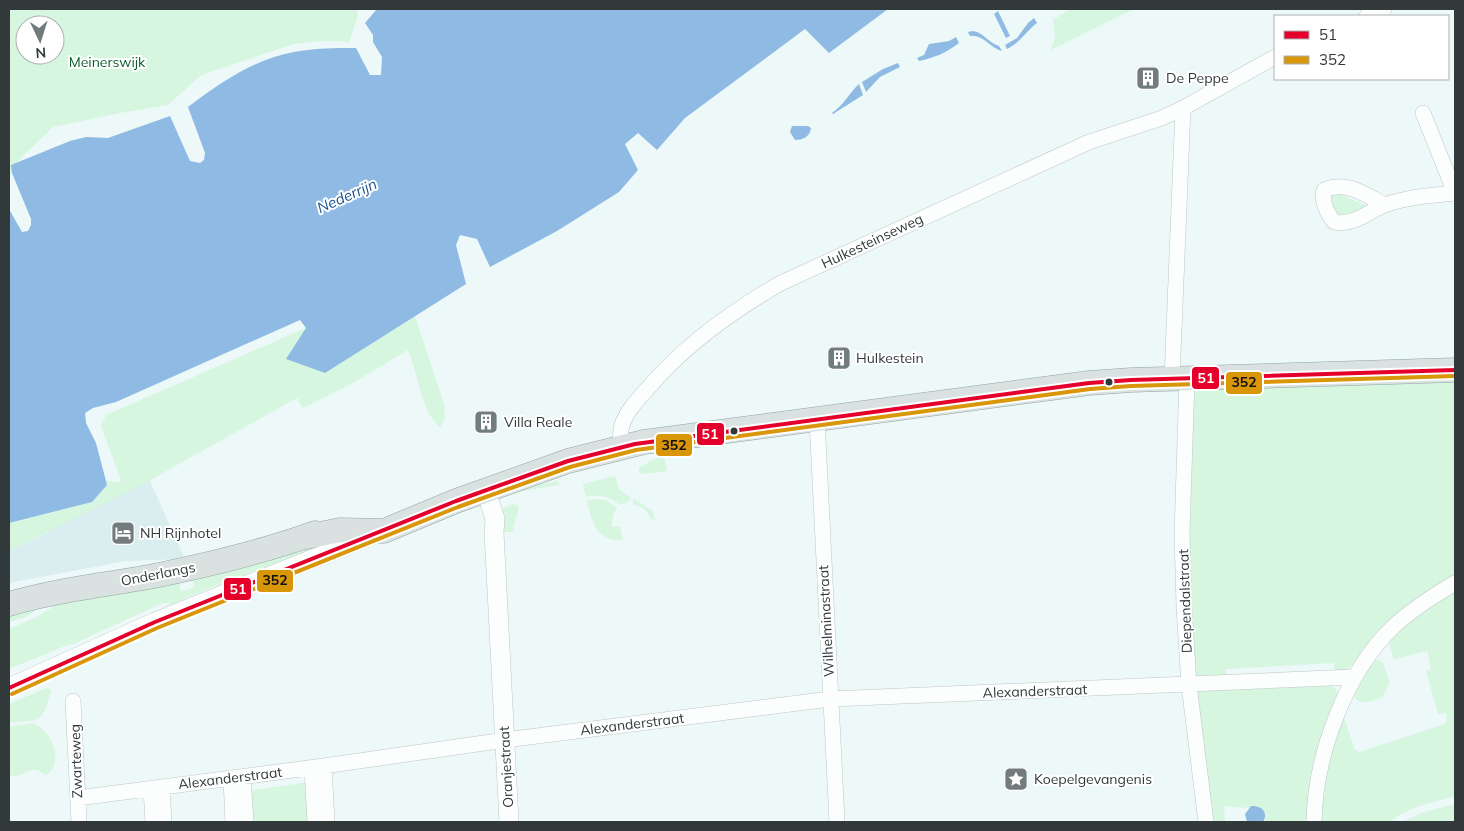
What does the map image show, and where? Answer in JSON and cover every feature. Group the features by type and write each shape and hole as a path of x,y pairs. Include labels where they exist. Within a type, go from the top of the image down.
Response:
{"main road":[{"path":"384,531 474,495 568,461 644,442 1090,383 1131,380 1455,370"},
{"name":"Onderlangs","path":"10,603 44,595 154,576 239,557 365,517 474,495"},
{"name":"Onderlangs","path":"301,538 340,530 384,531"}],"street":[{"path":"1369,15 1384,9"},
{"name":"Hulkesteinseweg","path":"620,448 620,433 626,418 641,396 660,374 702,335 781,282 1090,142 1162,118 1274,58"},
{"name":"Diependalstraat","path":"1183,108 1179,379 1184,606 1189,685 1206,822"},
{"path":"1385,205 1420,196 1455,193 1423,113"},
{"name":"Wilhelminastraat","path":"817,419 837,822"},
{"name":"Oranjestraat","path":"474,495 495,519 494,532 509,822"},
{"path":"9,688 155,622 384,531"},
{"path":"1314,822 1319,780 1329,739 1355,677 1364,662 1392,628 1414,609 1455,583"},
{"name":"Alexanderstraat","path":"78,798 318,767 505,740 830,699 1355,677"},
{"name":"Zwarteweg","path":"74,701 79,822"},
{"path":"315,822 318,767"},
{"path":"318,767 327,822"},
{"path":"234,822 237,777"},
{"path":"237,777 246,822"},
{"path":"153,822 157,788"},
{"path":"157,788 164,822"}],"shaded area":[{"path":"145,470 185,559 126,561 9,583 9,551 48,532 107,488"}],"green space":[{"name":"Meinerswijk","path":"9,9 357,9 358,15 349,43 321,41 294,44 201,75 168,105 53,127 20,159 9,178"},
{"path":"1070,9 1134,9 1051,50 1055,38 1053,20"},
{"path":"1337,193 1366,207 1337,219 1329,202 1329,194"},
{"path":"415,316 444,404 445,419 440,427 428,412 408,350 349,385 303,408 297,398 143,484 9,551 9,523 92,502 107,485 105,480 122,483 101,426 106,415 306,328 325,373"},
{"path":"1455,382 1455,577 1344,670 1335,671 1334,663 1226,669 1226,677 1193,677 1188,569 1192,395 1198,390"},
{"path":"664,455 667,471 641,474 639,472 639,468"},
{"path":"615,476 619,489 630,497 630,501 620,505 604,497 586,497 583,484"},
{"path":"558,481 559,485 511,493 529,487"},
{"path":"633,498 653,511 655,520 651,519 644,509 633,505"},
{"path":"587,500 606,500 617,508 613,515 612,527 620,526 623,540 614,540 601,534 593,523"},
{"path":"513,504 518,506 519,509 513,532 503,532 498,510"},
{"path":"337,539 170,605 163,603 71,645 9,669 9,629 35,618 59,603 179,582 181,591 194,588 193,580"},
{"path":"1455,590 1455,796 1405,812 1390,822 1320,822 1327,769 1342,718 1344,717 1355,750 1359,752 1445,724 1446,713 1438,714 1426,671 1431,669 1427,651 1394,659 1389,643 1400,628"},
{"path":"49,601 26,617 9,622 9,610"},
{"path":"1378,660 1383,663 1390,683 1382,697 1366,702 1356,700 1355,693 1373,661"},
{"path":"1328,684 1333,686 1339,695 1308,822 1265,822 1265,814 1251,806 1248,808 1224,806 1225,822 1211,822 1194,691"},
{"path":"46,688 51,690 47,706 40,717 31,721 9,723 9,704"},
{"path":"32,723 39,726 45,732 54,747 55,763 52,770 46,775 33,770 18,776 9,775 9,727"},
{"path":"309,782 311,822 249,822 247,791"},
{"path":"1455,804 1455,822 1402,822 1421,813"}],"water":[{"name":"Nederrijn","path":"377,9 888,9 829,53 805,29 685,118 657,150 638,133 625,144 638,170 619,192 557,231 490,267 477,239 460,235 456,245 466,284 325,373 286,359 306,328 300,320 116,402 93,408 85,413 86,423 96,443 107,485 92,502 9,523 9,209 22,232 28,231 31,225 31,219 12,173 11,165 70,141 86,137 108,138 170,116 190,161 200,163 204,160 205,153 188,107 212,89 251,66 279,55 294,52 356,48 370,75 381,75 382,57 373,42 373,35 365,23"},
{"path":"998,11 1010,36 1006,38 994,14"},
{"path":"1034,18 1037,23 1007,49 1005,45 1017,38"},
{"path":"973,31 999,46 1002,51 979,37 970,36 968,32"},
{"path":"956,37 959,43 945,52 919,61 917,58 924,55 929,44 949,41"},
{"path":"898,63 900,67 880,77 866,92 862,82 883,69"},
{"path":"859,84 863,95 833,114 832,113"},
{"path":"792,126 808,126 811,128 809,134 805,137 795,140 790,132"},
{"path":"1251,806 1263,810 1265,818 1263,822 1247,822 1245,814"}],"transit line":[{"name":"51","path":"9,688 155,622 456,501 568,461 635,444 1089,383 1131,380 1455,370"},
{"name":"352","path":"12,694 157,628 458,507 570,467 636,450 1090,389 1131,386 1455,376"}],"place":[{"name":"De Peppe","path":"1148,78"},
{"name":"Hulkestein","path":"839,358"},
{"name":"Villa Reale","path":"486,422"},
{"name":"NH Rijnhotel","path":"123,533"},
{"name":"Koepelgevangenis","path":"1016,779"}]}
